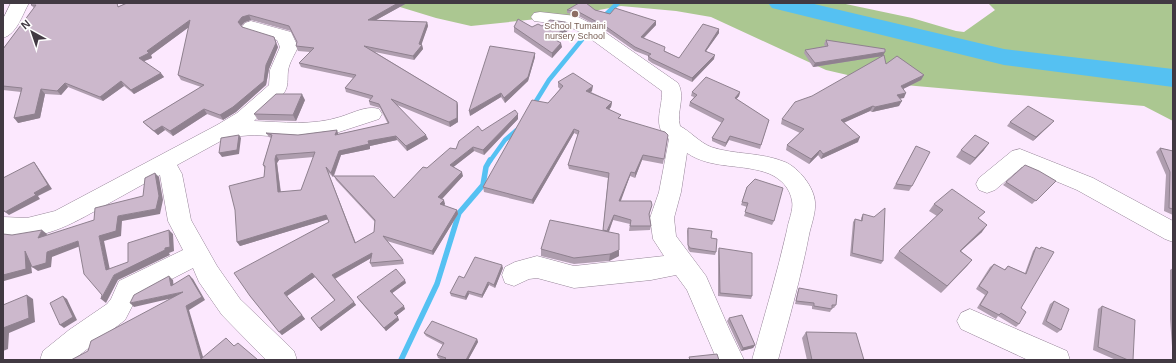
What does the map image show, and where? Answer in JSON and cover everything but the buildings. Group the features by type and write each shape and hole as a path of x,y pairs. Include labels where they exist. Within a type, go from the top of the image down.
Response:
{"street":[{"path":"3,32 8,26 20,3"},
{"path":"540,16 570,20 590,30 671,88 673,95 670,106 669,121 672,131 680,135 686,142 705,153 779,168 790,175 802,192 804,202 791,266 765,360"},
{"path":"3,227 25,229 44,226 64,218 244,118 277,88 279,83 279,70 289,47 287,38 280,34 251,27"},
{"path":"224,130 254,128 300,131 339,125 372,114"},
{"path":"680,135 670,192 662,218 665,239 683,263 696,284 720,339 731,360"},
{"path":"987,184 1020,157 1084,184 1173,232"},
{"path":"165,163 173,180 180,221 208,274 231,307 284,360"},
{"path":"53,360 78,339 116,312 120,307 128,289 198,254"},
{"path":"514,275 524,269 536,267 574,277 651,269 683,263"},
{"path":"970,321 1056,360"}],"green space":[{"path":"397,3 841,3 912,18 964,32 995,10 988,3 1173,3 1173,121 1144,106 882,83 826,70 711,17 676,11 621,6 566,16 471,26 436,18 400,7"}],"waterway":[{"path":"603,17 618,3"},
{"path":"780,3 1004,57 1173,78"},
{"path":"533,106 549,80 589,31"},
{"path":"490,161 505,140 519,128"},
{"path":"401,360 437,284 459,213 483,185 486,167 490,160"}],"place":[{"name":"School Tumaini nursery School","path":"575,14"}]}
